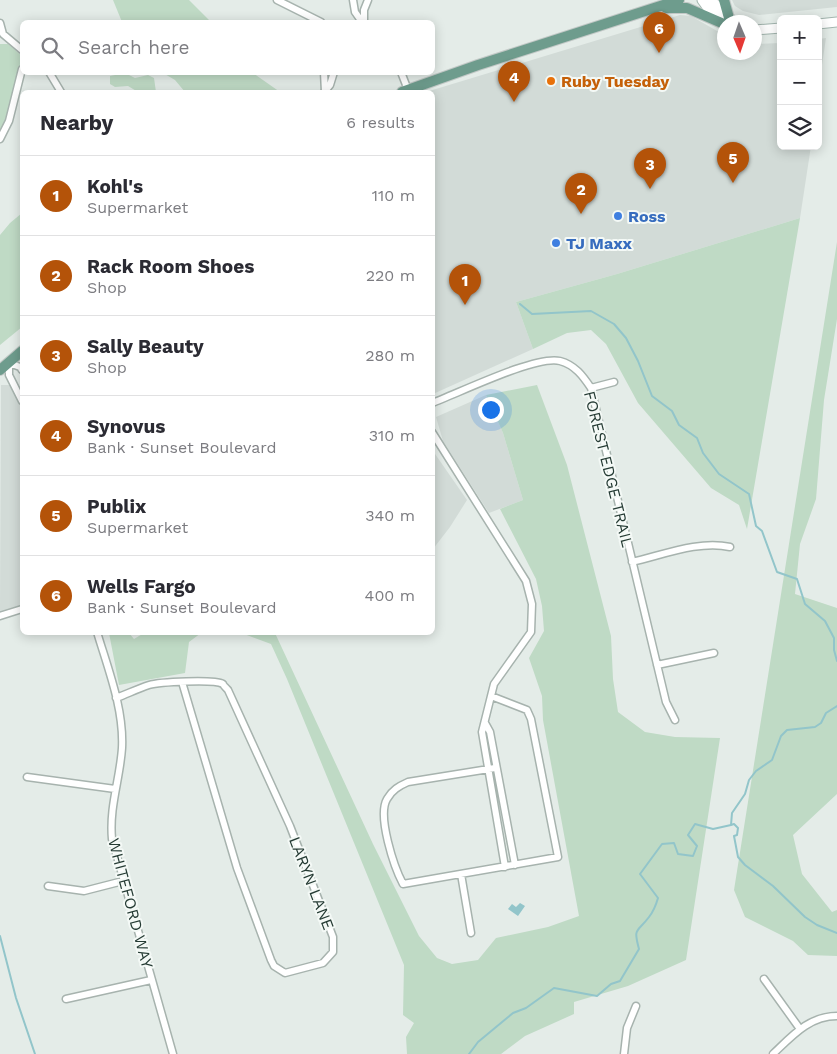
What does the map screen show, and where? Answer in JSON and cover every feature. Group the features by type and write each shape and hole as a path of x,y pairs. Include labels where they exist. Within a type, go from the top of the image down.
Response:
{"main road":[{"path":"644,12 658,0"},
{"path":"408,90 478,65 679,0"},
{"path":"724,0 727,15"},
{"path":"644,12 687,8 717,18"},
{"path":"0,370 20,353"}],"street":[{"path":"277,0 318,20"},
{"path":"353,0 355,12 361,20"},
{"path":"363,20 364,10 368,0"},
{"path":"702,0 710,11 717,15"},
{"path":"712,0 723,15"},
{"path":"822,24 837,22"},
{"path":"0,23 2,34 20,48"},
{"path":"762,29 777,28"},
{"path":"0,139 9,121 20,75"},
{"path":"51,75 60,90"},
{"path":"324,75 325,90"},
{"path":"327,90 333,75"},
{"path":"402,75 405,90"},
{"name":"FOREST EDGE TRAIL","path":"435,402 542,360 562,362 574,368 591,388 666,702 675,720"},
{"path":"20,367 9,363 10,375 20,397"},
{"path":"591,388 614,382"},
{"path":"435,437 526,581 532,604 531,632 494,684 482,732 486,770 505,867"},
{"path":"632,562 699,546 719,544 730,547"},
{"path":"0,616 20,610"},
{"name":"WHITEFORD WAY","path":"98,635 116,698 122,741 111,827 123,881 173,1054"},
{"path":"657,665 714,653"},
{"name":"LARYN LANE","path":"116,698 150,685 182,682 221,684 232,697 290,826 333,937 333,952 323,963 285,973 274,966 237,868 182,682"},
{"path":"491,696 527,710 531,719 558,857 403,884 394,866 383,810 386,799 395,788 408,782 495,768"},
{"path":"484,723 490,732 514,865"},
{"path":"27,777 115,789"},
{"path":"461,874 471,933"},
{"path":"48,886 84,891 123,881"},
{"path":"764,979 800,1029"},
{"path":"66,999 151,980"},
{"path":"624,1054 625,1034 636,1006"},
{"path":"773,1054 800,1029 821,1018 837,1016"}],"shaded area":[{"path":"732,0 837,0 837,7 759,15 743,11 735,6"},
{"path":"680,15 691,16 717,31 717,60 762,60 762,44 777,43 777,150 810,150 800,218 617,274 516,302 533,349 435,393 435,90 433,90"},
{"path":"822,38 826,38 822,65 822,60"},
{"path":"1,385 11,385 16,389 20,399 20,607 0,612"},
{"path":"486,395 503,433 523,500 489,513 443,441 436,417"},
{"path":"435,454 467,500 435,546"}],"green space":[{"path":"113,0 189,0 209,20 121,20"},
{"path":"0,44 8,44 20,54 20,64 6,121 0,133"},
{"path":"129,75 135,78 148,75 154,78 156,90 135,90 128,86 115,87 110,84 110,76"},
{"path":"166,75 256,75 277,90 183,90 175,80"},
{"path":"20,215 20,329 0,345 0,235"},
{"path":"800,218 747,529 739,505 711,488 638,403 606,344 591,330 567,333 533,349 516,302 617,274"},
{"path":"837,242 837,319 824,400 816,499 800,544 795,594 837,608 837,794 793,835 802,874 832,912 837,910 837,956 808,955 793,941 745,917 734,890"},
{"path":"537,385 567,465 611,636 613,679 618,712 645,732 675,737 720,738 686,960 628,986 574,1002 574,1014 525,1036 501,1054 407,1054 406,1037 414,1023 403,1015 404,965 271,644 247,635 276,635 373,844 419,936 437,958 452,964 478,960 496,938 548,927 579,916 543,720 542,696 529,658 544,631 542,606 536,579 500,509 523,500 503,433 486,395"},
{"path":"109,635 131,635 134,639 141,635 198,635 189,642 185,673 119,685"}],"water":[{"path":"520,903 525,906 518,916 508,909 512,904 516,907"}],"waterway":[{"path":"520,304 532,314 591,311 614,324 626,338 638,361 652,396 672,411 679,425 697,438 703,453 719,474 749,494 756,526 762,531 777,572 797,579 805,604 825,621 834,638 834,650 837,661"},
{"path":"731,825 732,813 745,794 749,780 756,771 772,760 781,736 787,730 815,727 821,723 826,713 837,706"},
{"path":"469,1054 478,1042 513,1013 526,1008 554,988 597,996 611,984 620,981 639,949 636,933 652,913 658,898 640,874 662,844 674,843 678,854 693,856 697,846 688,835 695,824 713,829 731,825"},
{"path":"731,825 734,824 738,828 737,835 734,836 738,857 745,865 773,886 805,917 817,925 837,933"},
{"path":"0,936 16,998 35,1054"}],"place":[{"name":"Wells Fargo","path":"659,53"},
{"name":"Ruby Tuesday","path":"551,81"},
{"name":"Synovus","path":"514,102"},
{"name":"Publix","path":"733,183"},
{"name":"Sally Beauty","path":"650,189"},
{"name":"Rack Room Shoes","path":"581,214"},
{"name":"Ross","path":"618,216"},
{"name":"TJ Maxx","path":"556,243"},
{"name":"Kohl's","path":"465,305"}]}
